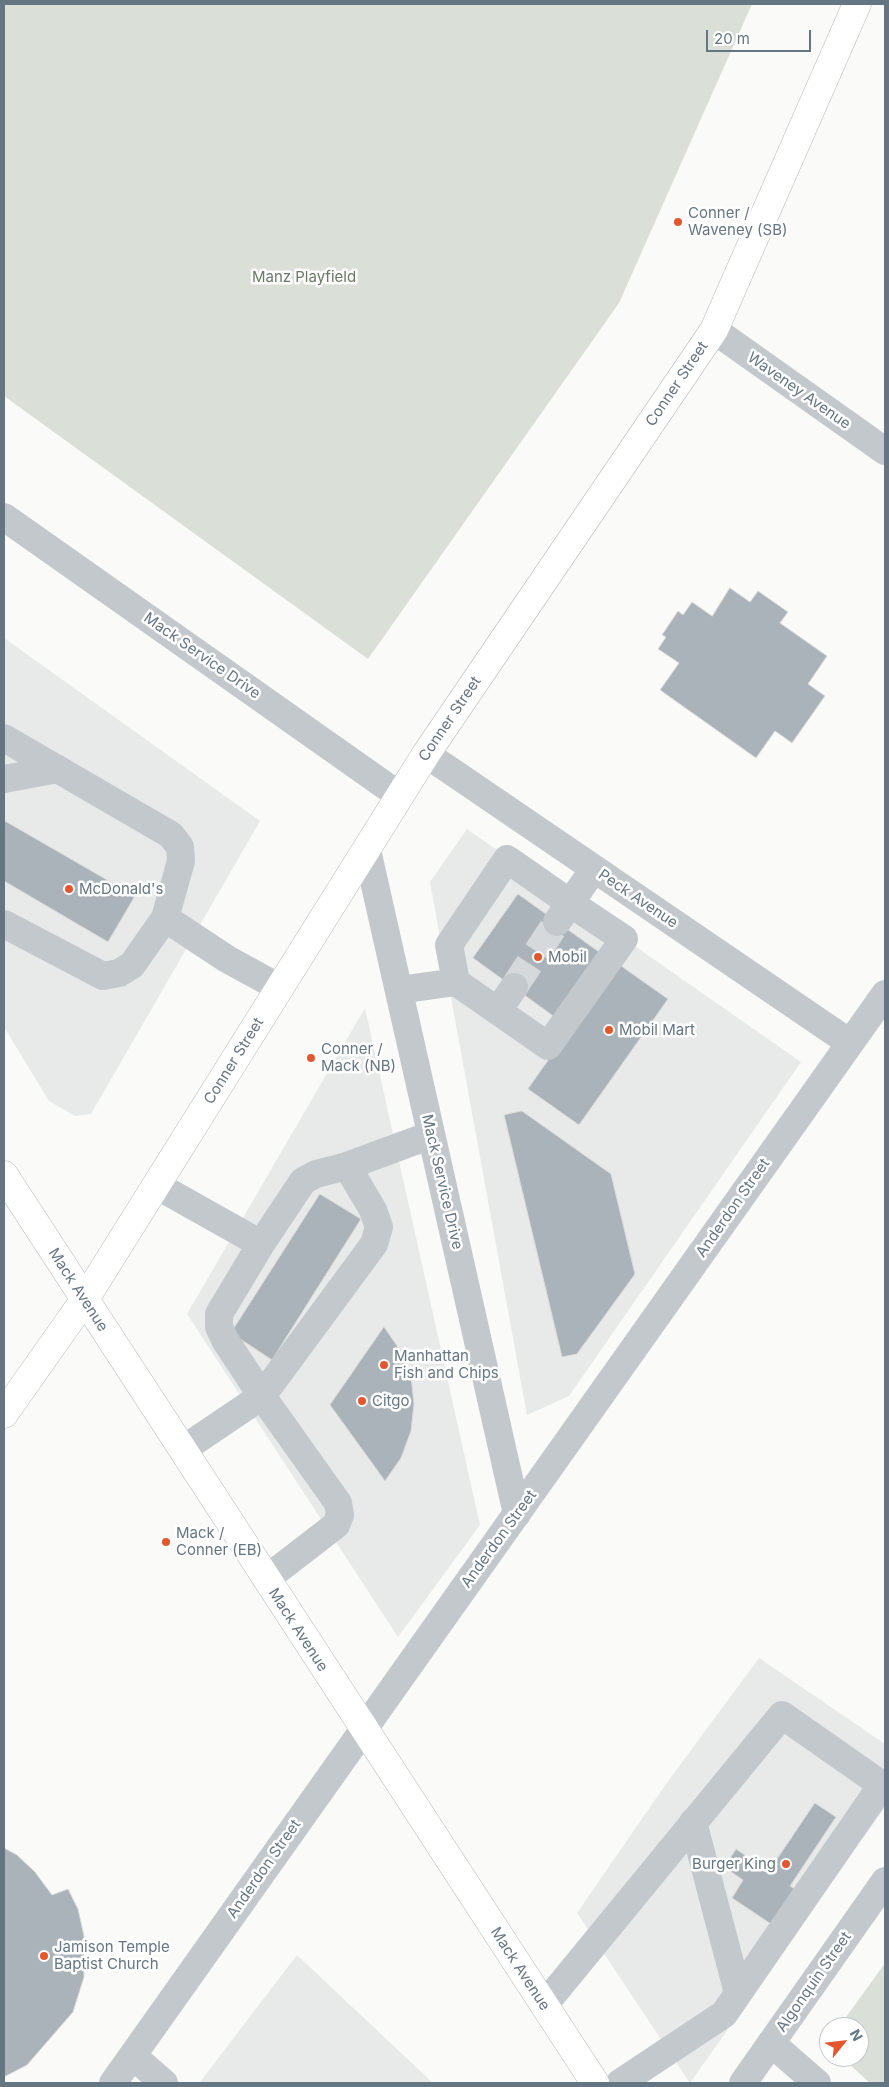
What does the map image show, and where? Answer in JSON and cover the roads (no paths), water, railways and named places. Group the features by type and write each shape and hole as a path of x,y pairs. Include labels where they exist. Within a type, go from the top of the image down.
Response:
{"main road":[{"name":"Conner Street","path":"4,1414 85,1299 426,754 714,330 857,4"},
{"name":"Mack Avenue","path":"4,1175 595,2083"}],"street":[{"name":"Waveney Avenue","path":"714,330 885,451"},
{"name":"Mack Service Drive","path":"4,517 400,796"},
{"path":"4,738 171,835 180,847 181,861 164,918 132,965 118,973 104,976 4,924"},
{"name":"Peck Avenue","path":"426,754 850,1044"},
{"path":"4,780 58,769"},
{"name":"Mack Service Drive","path":"367,850 517,1514"},
{"path":"399,990 456,982 548,1046 624,939 564,912 507,859 449,945 456,982"},
{"path":"564,912 594,869"},
{"path":"164,918 227,959 280,988"},
{"path":"498,1011 514,987"},
{"name":"Anderdon Street","path":"113,2083 885,994"},
{"path":"266,1579 336,1525 340,1515 338,1503 225,1340 219,1327 219,1314 261,1244 303,1181 316,1174 347,1166 431,1135"},
{"path":"182,1450 262,1396 374,1244 379,1226 374,1210 347,1166"},
{"path":"156,1185 261,1244"},
{"path":"544,2005 782,1714 884,1786 724,2014 620,2083"},
{"path":"694,1822 738,1993"},
{"name":"Algonquin Street","path":"743,2083 885,1881"},
{"path":"771,2043 817,2083"},
{"path":"133,2056 164,2083"}],"tunnel":[{"path":"514,987 557,922"}],"place":[{"name":"Conner / Waveney (SB)","path":"678,222"},
{"name":"McDonald's","path":"69,889"},
{"name":"Mobil","path":"538,957"},
{"name":"Mobil Mart","path":"609,1030"},
{"name":"Conner / Mack (NB)","path":"311,1058"},
{"name":"Manhattan Fish and Chips","path":"384,1365"},
{"name":"Citgo","path":"362,1401"},
{"name":"Mack / Conner (EB)","path":"166,1542"},
{"name":"Burger King","path":"786,1864"},
{"name":"Jamison Temple Baptist Church","path":"44,1956"}],"park label":[{"name":"Manz Playfield","path":"304,277"}]}
